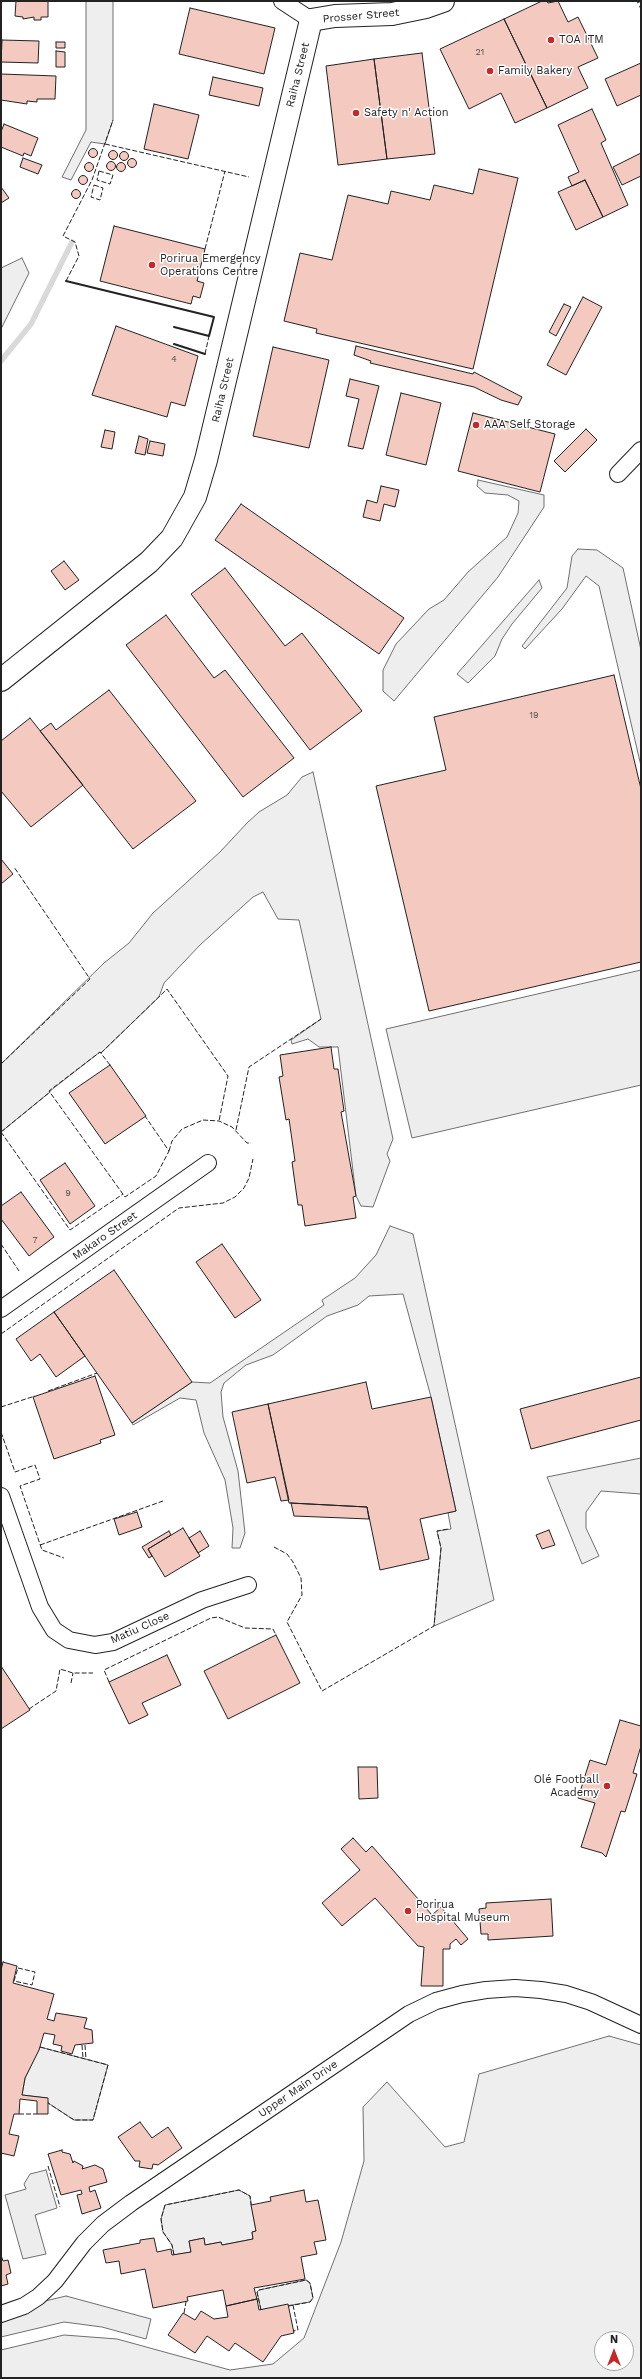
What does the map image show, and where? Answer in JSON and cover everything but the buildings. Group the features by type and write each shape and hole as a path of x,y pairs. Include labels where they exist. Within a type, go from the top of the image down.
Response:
{"main road":[{"name":"Prosser Street","path":"311,20 335,16 392,14 426,7 443,1"},
{"name":"Raiha Street","path":"1,680 149,562 172,538 195,497 206,460 311,20"}],"street":[{"name":"Prosser Street","path":"282,1 311,20"},
{"path":"618,474 641,450"},
{"name":"Makaro Street","path":"1,1309 208,1163"},
{"name":"Matiu Close","path":"1,1496 40,1607 54,1630 69,1640 95,1645 113,1642 202,1600 248,1585"},
{"name":"Upper Main Drive","path":"1,2314 24,2306 38,2297 55,2281 84,2243 103,2224 408,2014 436,2001 462,1994 486,1990 516,1988 541,1990 566,1994 591,2002 641,2024"}],"shaded area":[{"path":"86,1 113,1 113,120 105,144 91,142 71,180 62,177 86,130"},
{"path":"22,258 29,273 1,329 1,268"},
{"path":"478,480 544,495 544,507 498,577 394,701 383,691 383,670 396,644 429,609 444,600 468,572 507,537 518,513 519,501 508,495 485,493 477,486"},
{"path":"578,549 597,550 623,568 641,650 641,766 599,586 586,576 562,609 525,649 522,646 567,588 572,556"},
{"path":"539,580 542,588 512,624 502,639 495,656 468,683 457,674"},
{"path":"313,772 393,1139 387,1154 390,1161 373,1207 361,1206 356,1196 338,1047 319,1047 308,1039 292,1044 291,1040 321,1019 299,920 278,919 263,892 253,897 200,945 164,983 159,997 101,1053 100,1052 50,1091 1,1132 1,1064 104,963 129,943 153,913 220,852 247,823 259,812 287,795 302,777"},
{"path":"641,970 641,1085 412,1138 386,1029"},
{"path":"390,1226 413,1234 494,1600 434,1626 441,1548 437,1531 451,1529 448,1513 456,1511 431,1397 403,1294 369,1296 358,1305 327,1316 273,1355 246,1365 224,1383 221,1392 223,1417 238,1471 245,1533 240,1548 232,1548 233,1528 225,1480 204,1433 196,1400 180,1398 133,1425 132,1423 192,1382 210,1383 324,1305 322,1300 355,1278 376,1255"},
{"path":"641,1458 641,1494 601,1491 586,1512 586,1528 599,1556 582,1564 547,1477"},
{"path":"609,2036 641,2045 641,2378 1,2378 1,2350 64,2335 117,2339 230,2370 273,2364 304,2338 341,2242 364,2161 363,2107 387,2082 445,2147 464,2142 479,2074"},
{"path":"40,2047 108,2065 93,2120 74,2120 48,2103 47,2098 22,2095 25,2078"},
{"path":"46,2170 57,2208 35,2215 46,2254 23,2259 5,2195 26,2189 24,2184 30,2174"},
{"path":"239,2190 250,2196 256,2231 252,2232 253,2239 222,2245 221,2242 205,2245 204,2238 189,2241 191,2252 174,2255 172,2245 163,2232 161,2219 165,2205"},
{"path":"306,2280 310,2283 313,2298 310,2302 261,2310 257,2292 259,2290"},
{"path":"66,2296 151,2319 146,2339 102,2327 64,2322 1,2337 1,2314 24,2306"}],"waterway":[{"path":"1,361 31,324 72,242"}],"hedge":[{"path":"638,1 641,7"}],"fence":[{"path":"66,281 79,256 75,242 63,236 92,180 113,120"},
{"path":"105,144 249,177"},
{"path":"99,171 113,175 110,184 97,180 99,171"},
{"path":"205,249 225,171"},
{"path":"94,185 103,188 100,200 91,197 94,185"},
{"path":"205,354 209,336"},
{"path":"1,1064 90,979 14,867"},
{"path":"101,1053 167,989 228,1076 219,1121"},
{"path":"236,1130 249,1067 321,1019"},
{"path":"110,1065 100,1052 49,1091 125,1197 156,1176 169,1151 145,1116"},
{"path":"1,1132 50,1092"},
{"path":"169,1151 172,1141 182,1129 203,1120 219,1121 232,1127 247,1143 251,1143"},
{"path":"1,1132 70,1230 123,1194"},
{"path":"1,1334 179,1208 223,1203 235,1197 244,1188 249,1178 253,1159"},
{"path":"1,1244 19,1271"},
{"path":"48,1391 97,1373"},
{"path":"1,1407 35,1396"},
{"path":"1,1432 15,1472 35,1465 40,1479 20,1486 42,1550 64,1558"},
{"path":"40,1545 163,1501"},
{"path":"274,1547 287,1554 301,1578 302,1595 287,1622 322,1691 434,1626 441,1548 437,1531 448,1529"},
{"path":"109,1682 104,1670 211,1618 218,1617 245,1628 273,1629 276,1635"},
{"path":"29,1709 56,1691 60,1669 73,1673 93,1673"},
{"path":"71,1683 73,1673"},
{"path":"18,1968 35,1972 32,1985 14,1981 18,1968"},
{"path":"82,2045 83,2058"},
{"path":"85,2045 86,2059"},
{"path":"40,2047 108,2065 93,2120 74,2120 48,2103"},
{"path":"19,2114 37,2114"},
{"path":"48,2166 60,2207"},
{"path":"174,2255 172,2245 163,2232 161,2219 165,2205 239,2190 250,2196 251,2205"},
{"path":"261,2310 257,2292 259,2290 306,2280 310,2283 313,2298 310,2302 289,2306"},
{"path":"184,2313 186,2302"},
{"path":"293,2305 298,2330 293,2331"}],"wall":[{"path":"66,281 214,317 209,336 174,327"},
{"path":"174,344 205,354"}],"place":[{"name":"TOA ITM","path":"551,40"},
{"name":"Family Bakery","path":"490,71"},
{"name":"Safety n' Action","path":"356,113"},
{"name":"Porirua Emergency Operations Centre","path":"152,265"},
{"name":"AAA Self Storage","path":"476,425"},
{"name":"Olé Football Academy","path":"607,1786"},
{"name":"Porirua Hospital Museum","path":"408,1911"}]}
